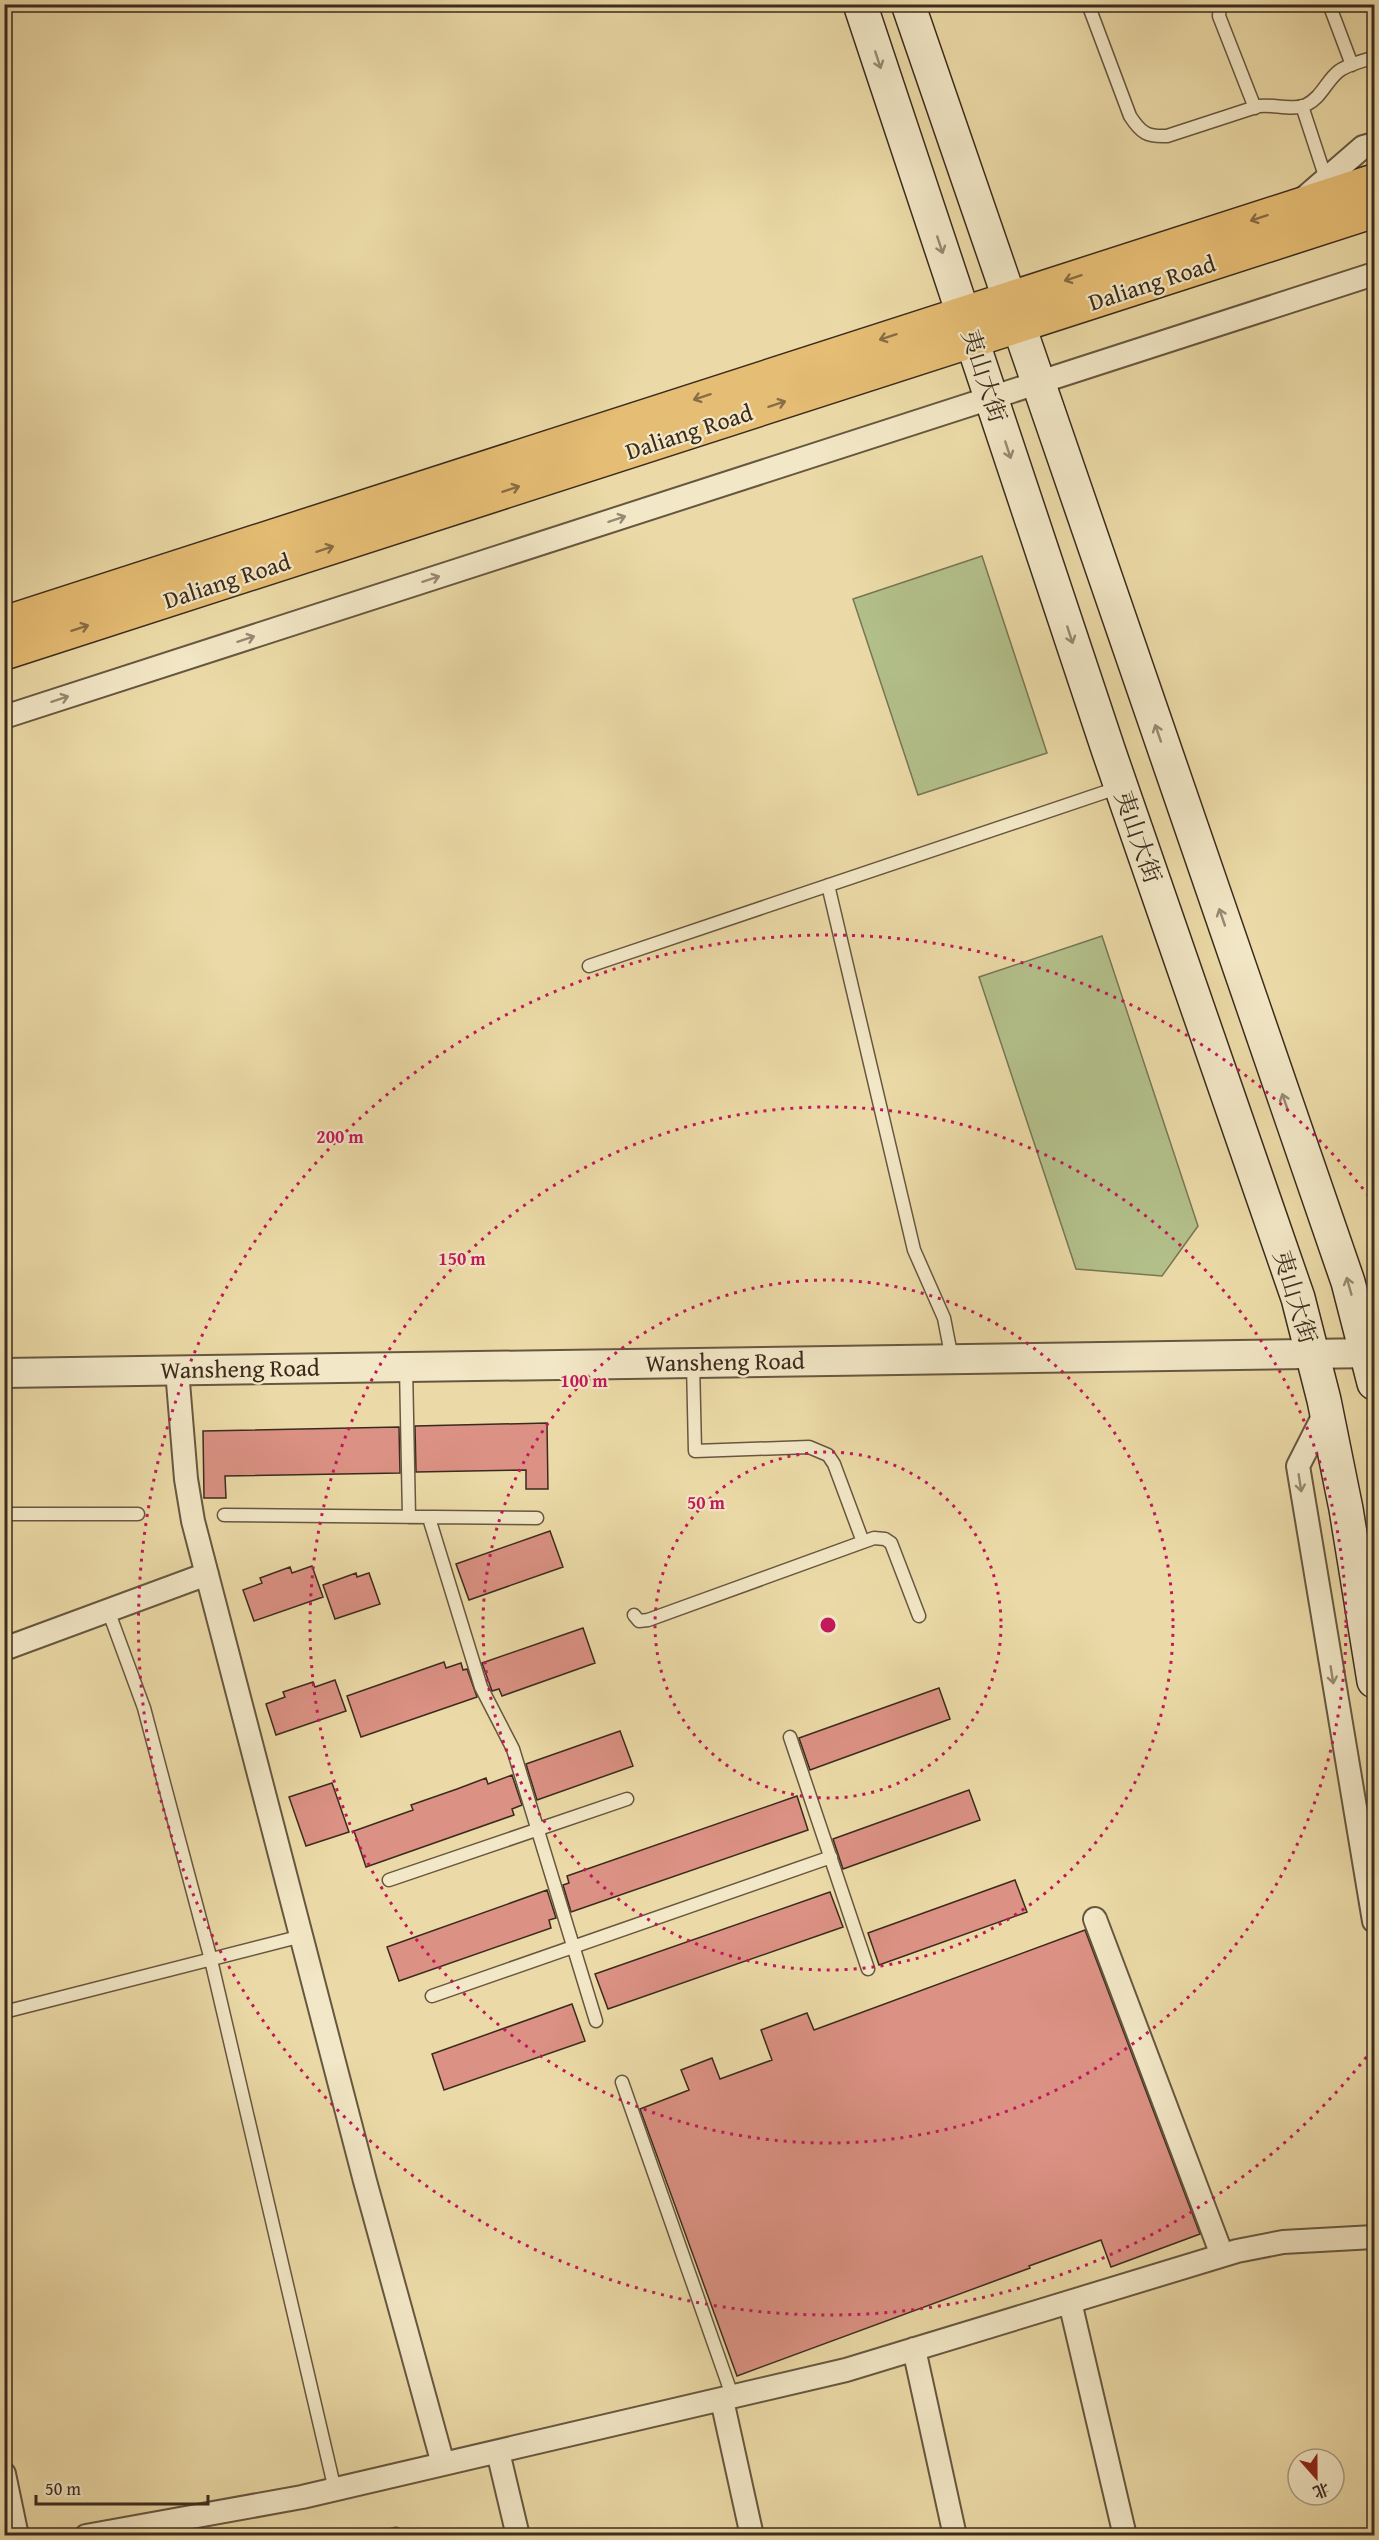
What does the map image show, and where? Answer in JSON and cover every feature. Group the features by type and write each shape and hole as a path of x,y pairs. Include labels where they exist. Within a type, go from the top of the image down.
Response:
{"main road":[{"name":"夷山大街","path":"860,4 1121,786 1298,1298 1326,1411 1346,1509 1374,1681"},
{"name":"夷山大街","path":"908,4 1348,1282 1372,1363"},
{"name":"Daliang Road","path":"1014,312 1295,207 1374,181"},
{"name":"Daliang Road","path":"4,623 1014,312 1374,211"},
{"name":"Daliang Road","path":"4,653 967,327"}],"street":[{"path":"1295,207 1363,147 1374,144"},
{"path":"4,717 1374,274"},
{"name":"Wansheng Road","path":"4,1372 1312,1354 1372,1363"},
{"path":"177,1370 186,1479 193,1521 364,2181 443,2464"},
{"path":"1326,1411 1298,1466 1374,1921"},
{"path":"4,1649 207,1574"},
{"path":"1095,1919 1222,2255"},
{"path":"86,2535 335,2490 846,2370 1222,2255 1283,2242 1374,2237"},
{"path":"1070,2302 1125,2535"},
{"path":"914,2349 955,2535"},
{"path":"727,2399 752,2535"},
{"path":"498,2452 518,2535"},
{"path":"4,2474 17,2535"}],"lane":[{"path":"1088,4 1130,116 1138,129 1153,136 1167,136 1255,108 1270,105 1295,108 1302,106 1320,95 1340,69 1374,57"},
{"path":"1220,4 1219,16 1255,108"},
{"path":"1329,4 1352,65"},
{"path":"1302,106 1326,179"},
{"path":"589,966 1121,786"},
{"path":"828,885 914,1250 944,1318 952,1359"},
{"path":"693,1363 695,1451 809,1447 828,1455 834,1464 863,1542"},
{"path":"406,1367 410,1517"},
{"path":"4,1514 138,1514"},
{"path":"224,1515 537,1518"},
{"path":"429,1518 481,1687 513,1749 596,2021"},
{"path":"634,1615 639,1621 648,1620 874,1538 885,1539 891,1543 919,1616"},
{"path":"108,1610 144,1708 211,1960 335,2490"},
{"path":"790,1737 868,1969"},
{"path":"389,1881 627,1799"},
{"path":"432,1996 831,1857"},
{"path":"4,2012 302,1936"},
{"path":"622,2082 727,2399"}],"green space":[{"path":"982,556 1047,753 918,795 853,599"},
{"path":"1102,936 1198,1226 1162,1276 1076,1269 979,977"}],"building":[{"path":"547,1423 548,1489 526,1489 526,1470 416,1472 415,1426"},
{"path":"399,1427 400,1473 225,1476 226,1498 204,1498 203,1431"},
{"path":"550,1531 563,1567 469,1600 456,1564"},
{"path":"312,1566 323,1597 254,1621 243,1590 262,1583 260,1578 290,1567 292,1573"},
{"path":"356,1573 357,1577 369,1573 380,1604 335,1619 323,1585"},
{"path":"583,1628 595,1663 502,1696 499,1689 492,1691 482,1663"},
{"path":"444,1662 446,1668 461,1663 463,1670 467,1669 477,1697 361,1737 347,1696"},
{"path":"335,1680 346,1711 276,1735 266,1704 285,1697 283,1692 313,1682 315,1687"},
{"path":"939,1688 950,1719 810,1770 799,1738"},
{"path":"620,1731 633,1766 537,1800 526,1764"},
{"path":"512,1775 522,1805 512,1809 514,1815 366,1867 354,1831 413,1810 411,1805 486,1778 488,1784"},
{"path":"332,1783 349,1832 306,1846 289,1797"},
{"path":"969,1790 980,1820 843,1869 833,1839"},
{"path":"797,1796 808,1830 571,1912 563,1885 569,1883 567,1876"},
{"path":"1015,1880 1027,1912 879,1965 868,1933"},
{"path":"547,1890 556,1918 549,1920 551,1928 399,1981 387,1947"},
{"path":"830,1892 843,1927 608,2009 595,1974"},
{"path":"1085,1930 1200,2234 1111,2267 1101,2240 737,2376 640,2109 689,2090 681,2070 712,2058 720,2079 772,2060 761,2030 807,2013 814,2030"},
{"path":"572,2004 585,2041 444,2090 432,2054"}]}
